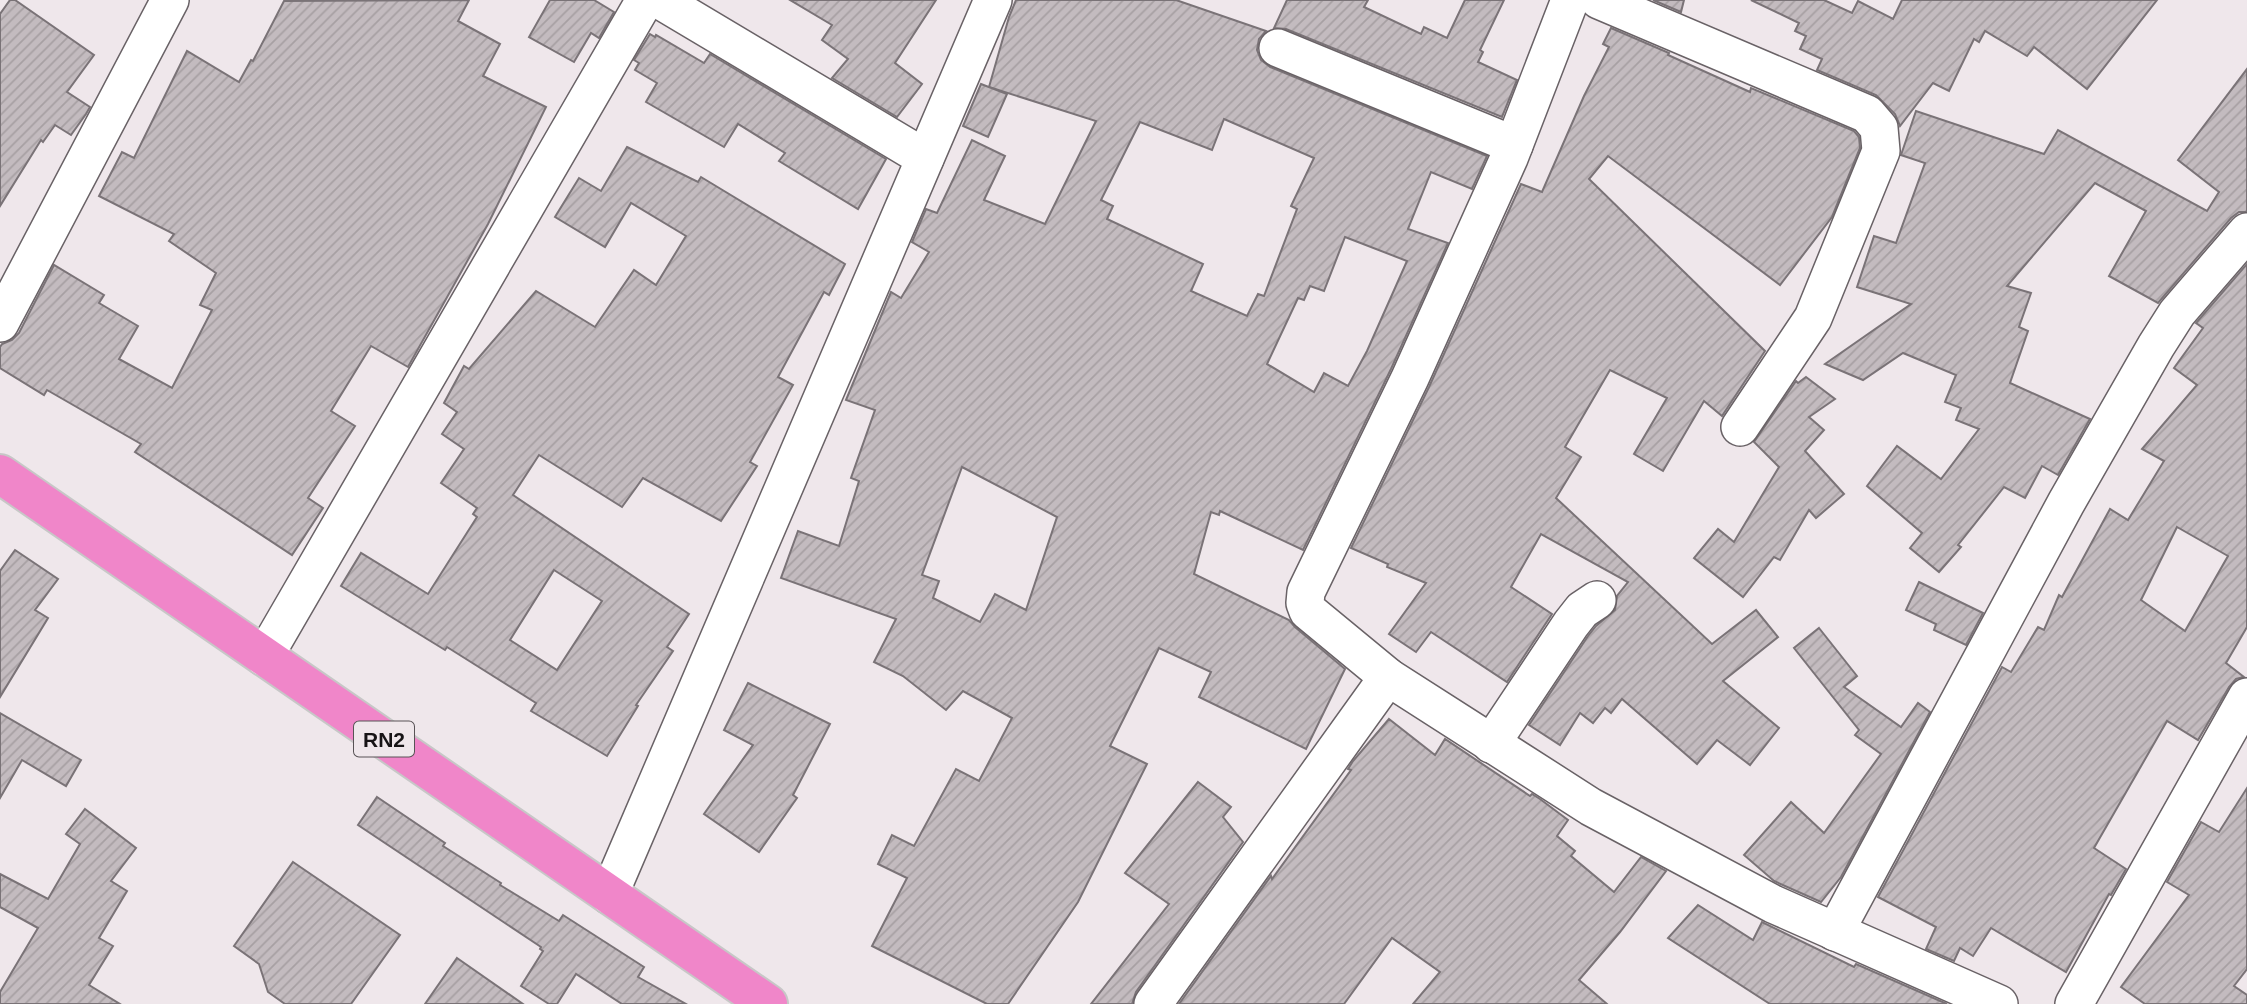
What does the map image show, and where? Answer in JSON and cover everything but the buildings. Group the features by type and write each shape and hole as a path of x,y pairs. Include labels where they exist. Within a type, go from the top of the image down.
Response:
{"highway":[{"name":"RN2","path":"0,474 768,1004"}],"street":[{"path":"0,323 170,0"},
{"path":"264,657 645,0"},
{"path":"660,0 925,158"},
{"path":"609,895 993,0"},
{"path":"1570,0 1514,145 1410,378 1306,592 1305,603 1308,611 1388,677 1591,807 1773,904 1999,1004"},
{"path":"1599,0 1867,114 1879,128 1881,151 1813,318 1740,427"},
{"path":"1278,48 1514,145"},
{"path":"1835,932 2066,503 2156,346 2177,313 2247,232"},
{"path":"1491,744 1582,610 1598,600"},
{"path":"1153,1004 1388,677"},
{"path":"2074,1004 2247,697"}]}
